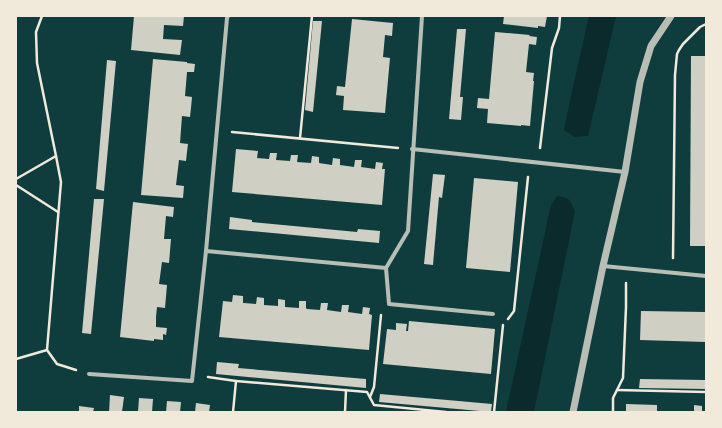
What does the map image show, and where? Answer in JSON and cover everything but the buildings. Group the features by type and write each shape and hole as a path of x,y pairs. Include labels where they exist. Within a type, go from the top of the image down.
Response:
{"street":[{"path":"89,374 192,381 228,16"},
{"path":"422,16 412,149 408,231 386,268 389,304 492,314"},
{"path":"573,412 603,266 625,172 640,82 651,46 671,16"},
{"path":"412,149 625,172"},
{"path":"206,251 386,268"},
{"path":"603,266 706,276"}],"path":[{"path":"42,16 36,32 36,63 61,182 47,350 57,364 89,374"},
{"path":"300,138 312,16"},
{"path":"673,273 675,75 677,54 683,44 700,26 706,24"},
{"path":"217,131 412,149"},
{"path":"16,179 56,156"},
{"path":"16,185 58,212"},
{"path":"612,412 613,398 623,378 626,268"},
{"path":"370,397 374,387 381,311 389,304"},
{"path":"492,314 504,325 494,412"},
{"path":"16,359 47,350"},
{"path":"193,374 236,381 367,392 374,405 446,412"},
{"path":"233,412 236,381"},
{"path":"345,412 346,390"},
{"path":"617,390 706,392"}],"water":[{"path":"589,16 616,16 588,136 575,137 564,130"},
{"path":"557,196 567,198 575,211 534,412 506,412 551,205"}]}
